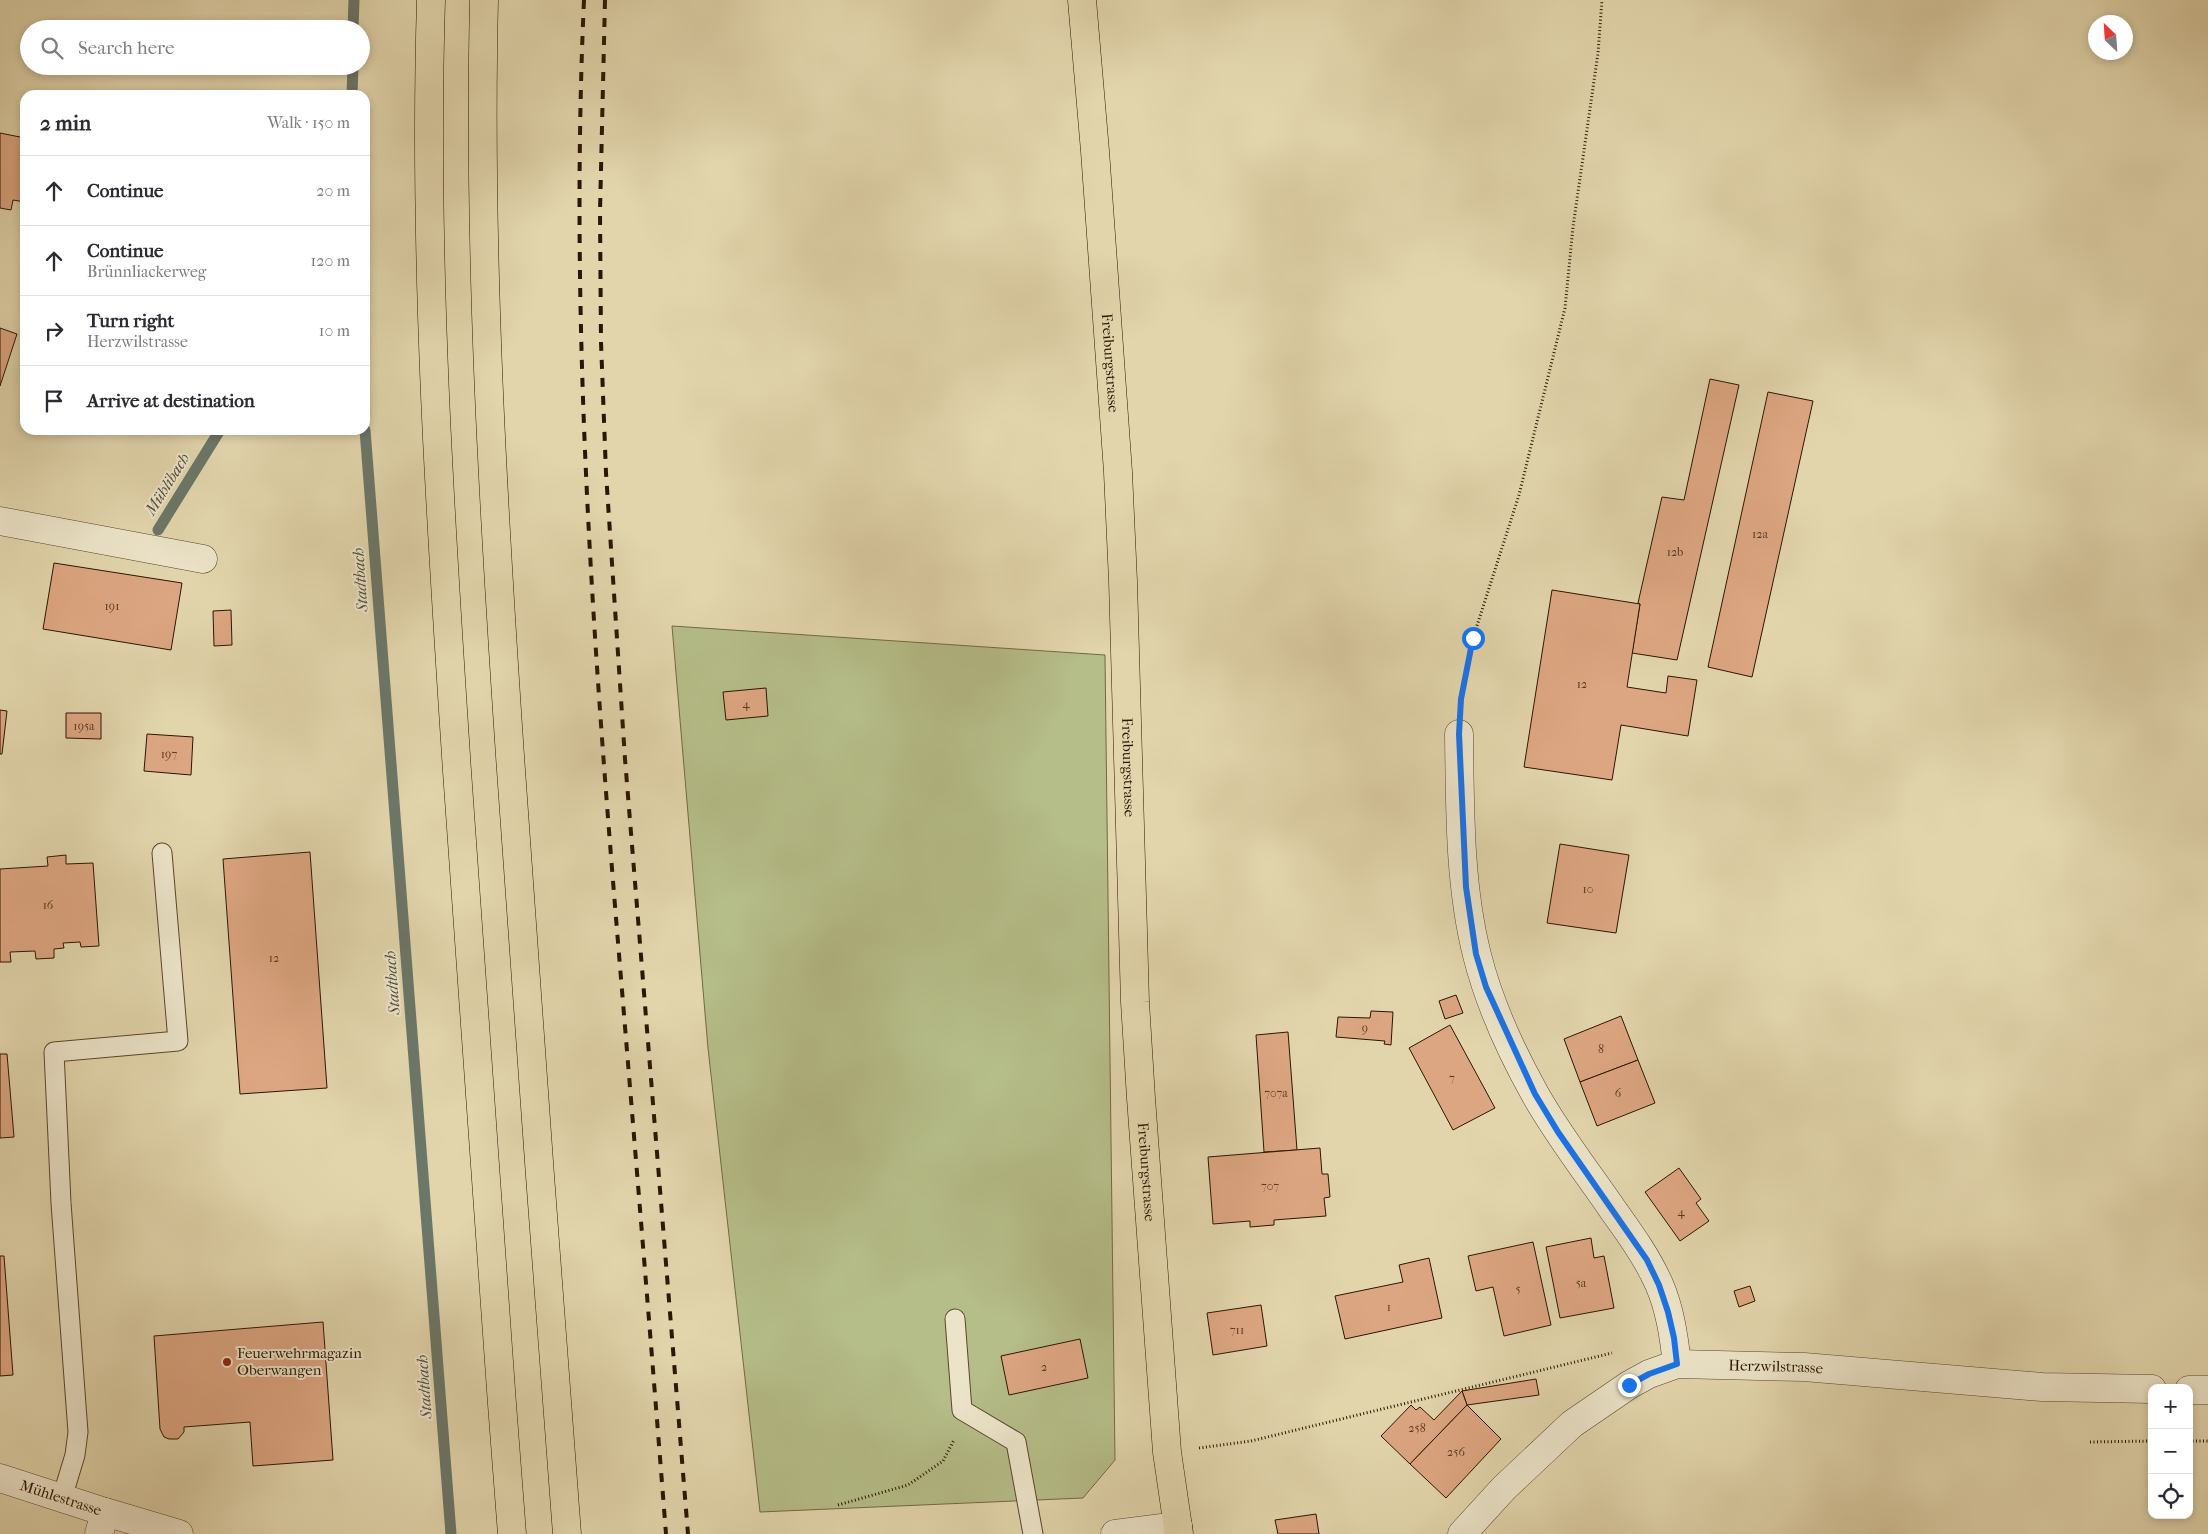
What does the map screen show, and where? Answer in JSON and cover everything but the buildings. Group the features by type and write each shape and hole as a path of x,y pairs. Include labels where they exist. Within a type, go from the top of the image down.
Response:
{"main road":[{"path":"431,0 430,238 442,527 467,915 512,1534"},
{"path":"484,0 482,136 495,510 521,916 567,1534"},
{"name":"Freiburgstrasse","path":"1082,0 1118,472 1123,581 1135,1002 1167,1452 1178,1530"}],"street":[{"path":"0,521 203,560"},
{"path":"1459,734 1466,887 1476,954 1486,987 1535,1094 1558,1132 1647,1260 1659,1285 1668,1312 1677,1364"},
{"name":"Herzwilstrasse","path":"1462,1534 1504,1488 1572,1424 1629,1385 1649,1374 1677,1364 1804,1367 2042,1387 2148,1389"},
{"path":"2193,1390 2208,1390"},
{"name":"Mühlestrasse","path":"0,1478 62,1498 102,1523 179,1534"},
{"path":"1115,1534 1178,1530"}],"lane":[{"path":"62,1498 76,1455 78,1432 61,1203 54,1052 178,1041 162,853"},
{"path":"955,1319 962,1410 1016,1442 1032,1534"}],"path":[{"path":"1459,734 1461,699 1473,638 1528,462 1565,308 1573,227 1598,53 1602,0"},
{"path":"1167,1452 1251,1441 1619,1352"},
{"path":"838,1505 908,1485 943,1461 957,1432 962,1410"},
{"path":"2090,1442 2148,1441"},
{"path":"2193,1441 2208,1441"}],"green space":[{"path":"672,626 1105,655 1115,1460 1083,1498 760,1512 708,1048"}],"waterway":[{"name":"Stadtbach","path":"353,20 354,0"},
{"name":"Stadtbach","path":"352,90 353,75"},
{"name":"Mühlibach","path":"158,530 217,435"},
{"name":"Stadtbach","path":"365,435 451,1534"}],"railway":[{"path":"584,0 580,115 581,345 591,574 598,689 666,1534"},
{"path":"605,0 600,212 601,342 606,473 625,759 688,1534"}],"place":[{"name":"Feuerwehrmagazin Oberwangen","path":"227,1362"}],"route":[{"path":"1473,638 1461,699 1459,734 1463,850 1466,887 1476,954 1486,987 1504,1031 1535,1094 1558,1132 1636,1241 1659,1285 1674,1338 1677,1364 1649,1374 1629,1385"}]}
